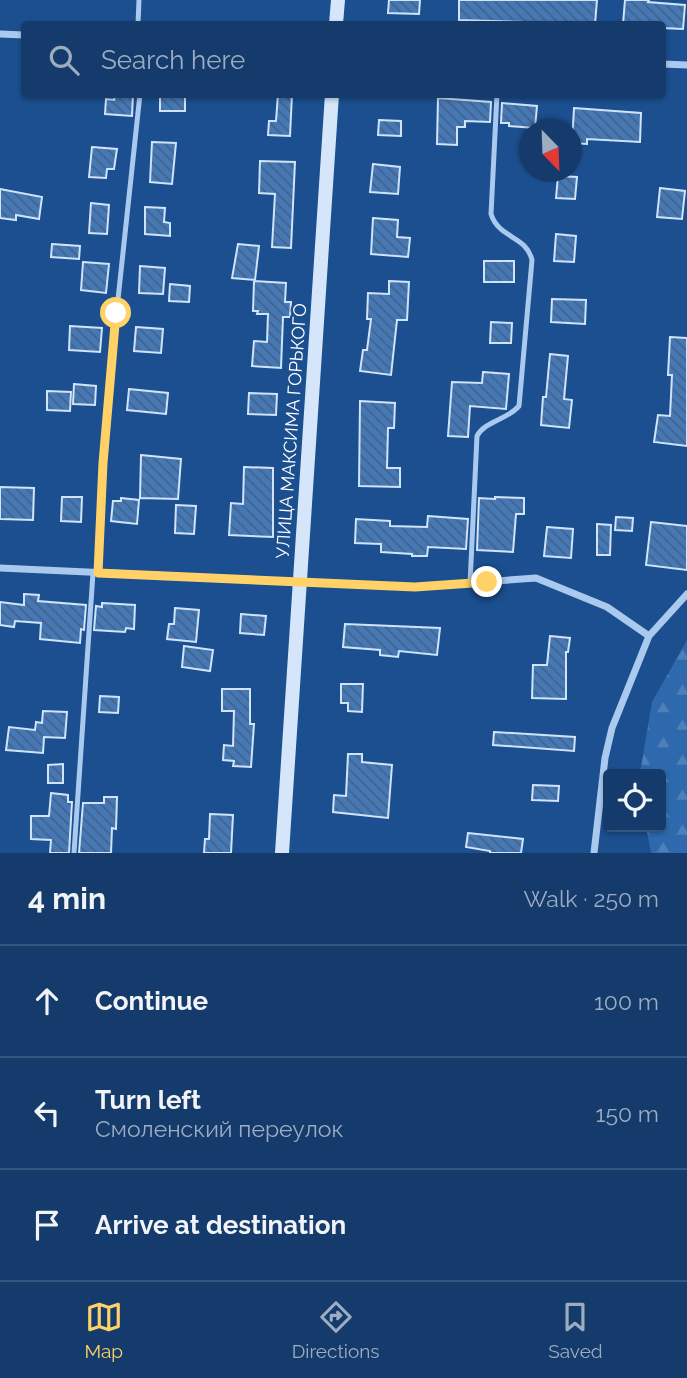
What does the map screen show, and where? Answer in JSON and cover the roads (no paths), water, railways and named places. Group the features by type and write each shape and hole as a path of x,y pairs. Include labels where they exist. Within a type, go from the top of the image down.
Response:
{"main road":[{"path":"336,21 338,0"},
{"name":"УЛИЦА МАКСИМА ГОРЬКОГО","path":"282,853 332,98"}],"street":[{"path":"0,34 21,36"},
{"path":"666,64 687,65"},
{"path":"0,568 415,587 524,577 544,579 607,607 649,636"},
{"path":"594,853 612,728 649,636 687,594"}],"lane":[{"path":"138,21 139,0"},
{"path":"74,853 107,402 140,98"},
{"path":"470,584 477,436 485,427 511,414 520,405 526,309 532,267 526,247 495,227 491,214 498,98"}]}
